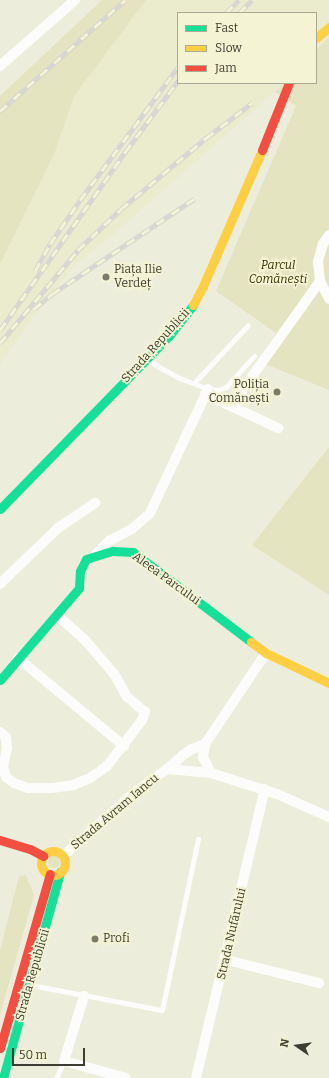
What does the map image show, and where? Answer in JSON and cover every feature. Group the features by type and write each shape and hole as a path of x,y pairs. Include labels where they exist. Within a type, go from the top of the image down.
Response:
{"street":[{"path":"0,66 75,0"},
{"path":"317,37 329,27"},
{"name":"Strada Republicii","path":"0,509 178,326 197,298 258,159 289,84"},
{"path":"329,235 322,244 318,262 320,281 329,299"},
{"path":"231,406 320,281"},
{"path":"0,680 79,588 80,571 86,559 95,555 109,541 133,528 150,513 206,392 231,406 278,428"},
{"path":"0,584 58,528 95,503"},
{"name":"Aleea Parcului","path":"95,555 113,551 133,552 266,653 329,683"},
{"path":"0,732 6,737 7,748 4,767 6,777 14,783 28,788 52,788 73,785 90,778 107,766 124,746 142,720 145,712 127,696 114,674 86,641 57,615"},
{"name":"Strada Avram Iancu","path":"63,856 134,793 192,749 205,744 266,653"},
{"path":"18,658 124,746"},
{"path":"205,744 203,757 212,773"},
{"name":"Strada Avram Iancu","path":"167,769 212,773 265,789 329,816"},
{"name":"Strada Nufărului","path":"196,1078 226,960 265,789"},
{"path":"0,840 30,849 43,856"},
{"path":"54,851 63,856 64,866 60,872 50,874 42,867 43,856 54,851"},
{"name":"Strada Republicii","path":"3,1078 30,985 60,872"},
{"name":"Strada Republicii","path":"0,1048 50,874"},
{"path":"226,960 319,983"},
{"path":"84,996 64,1061 126,1078"}],"lane":[{"path":"194,384 248,325"},
{"path":"147,358 158,367 194,384 206,392 226,387 254,356"},
{"path":"30,985 162,1010 198,839"},
{"path":"56,1078 64,1061"}],"shaded area":[{"path":"146,0 329,0 329,37 317,49 317,12 177,12 177,84 283,84 122,227 75,265 31,320 0,364 0,264 55,152 74,96"}],"green space":[{"path":"102,0 146,0 74,96 55,152 0,264 0,96"},
{"name":"Parcul Comănești","path":"329,37 329,390 258,361 276,333 216,291 296,106 275,92 283,84 317,84 317,49"},
{"path":"329,447 329,595 252,545"},
{"path":"56,856 59,857 59,867 52,868 49,867 48,860 49,857"},
{"path":"26,875 34,895 0,1015 0,950 19,876"}],"railway":[{"path":"0,111 125,0"},
{"path":"227,12 239,0"},
{"path":"240,12 252,0"},
{"path":"35,271 50,244 80,200 177,68"},
{"path":"0,330 125,152 177,82"},
{"path":"0,343 78,250 121,209 206,138 252,103"},
{"path":"34,309 52,294 194,199"}],"traffic: fast":[{"path":"0,509 169,336 193,305"},
{"path":"0,680 79,588 80,571 86,559 113,551 133,552 251,642"},
{"path":"3,1078 60,872"}],"traffic: slow":[{"path":"317,37 329,27"},
{"path":"193,305 203,286 262,150"},
{"path":"251,642 266,653 329,683"},
{"path":"53,851 61,855 65,863 61,871 53,875 45,871 41,863 45,855 53,851"}],"traffic: jam":[{"path":"262,150 289,84"},
{"path":"0,840 30,849 43,856"},
{"path":"0,1048 50,874"}],"place":[{"name":"Piața Ilie Verdeț","path":"106,277"},
{"name":"Poliția Comănești","path":"277,392"},
{"name":"Profi","path":"95,939"}]}
